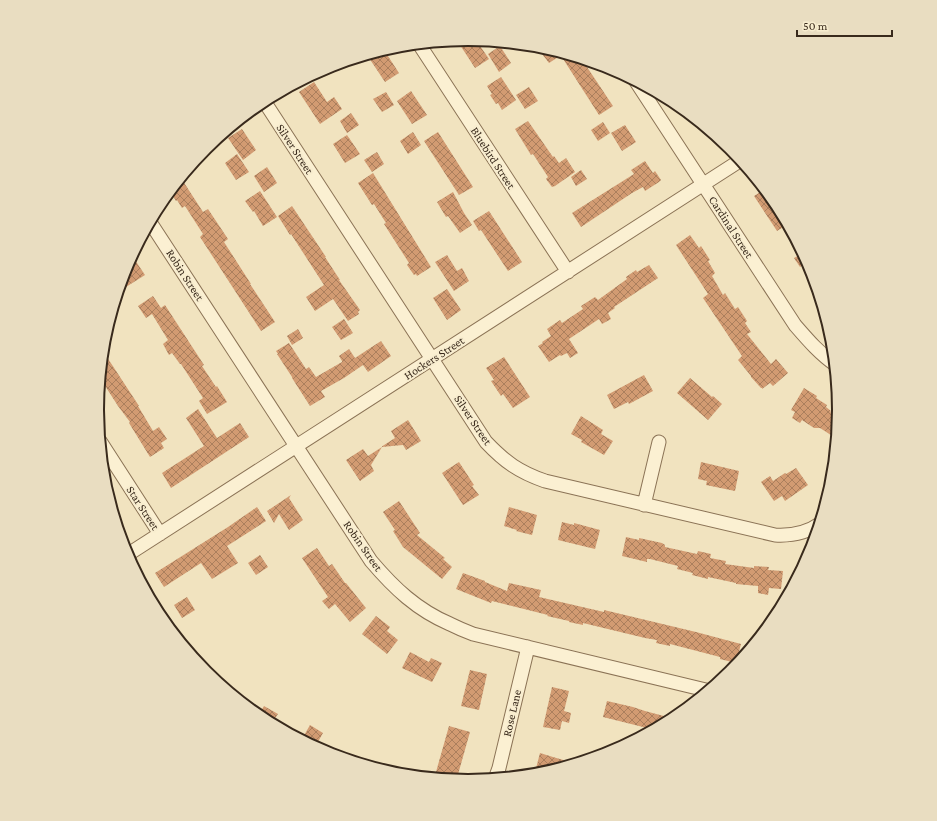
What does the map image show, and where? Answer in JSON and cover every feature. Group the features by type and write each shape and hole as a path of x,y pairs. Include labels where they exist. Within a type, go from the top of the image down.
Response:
{"street":[{"name":"Bluebird Street","path":"422,49 568,272"},
{"name":"Cardinal Street","path":"641,90 795,325 811,344 830,360"},
{"name":"Silver Street","path":"267,106 486,442 511,466 528,475 545,481 775,536 789,536 814,528"},
{"name":"Hockers Street","path":"133,551 736,163"},
{"name":"Robin Street","path":"153,227 372,561 388,580 407,598 427,612 473,634 703,689"},
{"path":"644,505 659,442"},
{"name":"Star Street","path":"106,451 160,534"},
{"name":"Rose Lane","path":"497,774 528,647"}],"building":[{"path":"461,46 480,47 489,59 475,68"},
{"path":"498,47 501,48 511,63 499,72 488,54"},
{"path":"543,54 558,57 549,63"},
{"path":"387,55 399,73 385,82 370,59"},
{"path":"562,58 586,65 613,106 599,115"},
{"path":"501,77 516,100 502,110 498,103 496,104 490,95 492,94 487,86"},
{"path":"314,82 327,102 334,97 342,109 320,124 299,92"},
{"path":"529,87 538,101 525,109 516,95"},
{"path":"411,91 427,115 412,124 397,101"},
{"path":"386,92 394,105 382,112 373,99"},
{"path":"351,113 359,125 347,133 340,121"},
{"path":"528,121 553,157 554,156 559,163 566,158 575,172 555,186 552,187 546,179 548,177 533,154 531,155 515,129"},
{"path":"603,122 610,133 598,141 591,130"},
{"path":"625,125 636,142 622,151 611,133"},
{"path":"242,129 256,150 243,160 228,138"},
{"path":"413,132 421,145 408,154 400,141"},
{"path":"438,132 473,187 459,195 424,141"},
{"path":"347,135 360,154 345,163 333,144"},
{"path":"377,152 384,164 372,172 364,160"},
{"path":"237,154 249,172 236,180 225,163"},
{"path":"645,161 653,173 655,171 661,180 645,191 643,187 632,193 581,227 572,213 634,174 631,170"},
{"path":"267,167 277,183 264,192 254,176"},
{"path":"581,170 587,179 576,186 571,177"},
{"path":"373,173 431,267 417,276 416,274 414,275 407,265 409,263 384,224 386,223 358,183"},
{"path":"184,183 203,212 208,209 228,239 224,242 275,322 261,331 200,237 203,234 185,206 182,208 177,200 176,201 173,197"},
{"path":"260,191 277,217 263,226 254,211 253,212 245,201"},
{"path":"453,192 472,225 460,233 448,216 446,217 437,202"},
{"path":"760,192 783,227 777,231 754,196"},
{"path":"292,206 360,310 358,312 359,314 348,321 333,299 315,311 306,297 324,285 278,216"},
{"path":"489,211 522,262 508,271 481,230 479,231 473,221"},
{"path":"690,235 699,248 701,246 710,260 708,261 715,273 712,276 723,295 725,293 735,309 738,307 747,321 745,323 751,332 747,334 771,364 776,359 788,373 773,386 770,383 762,389 751,377 738,360 742,356 703,298 708,294 676,245"},
{"path":"447,255 457,271 462,268 469,281 454,291 435,262"},
{"path":"798,256 802,265 800,267 794,258"},
{"path":"136,262 145,275 125,287"},
{"path":"649,265 658,278 614,307 615,308 608,313 611,319 602,324 599,319 569,339 578,353 570,358 567,353 561,356 560,355 549,362 538,346 551,336 547,329 560,320 562,323 583,309 581,306 595,297 598,300 627,279 626,277 636,270 637,272"},
{"path":"447,289 461,310 447,320 433,298"},
{"path":"153,296 161,308 165,305 204,365 202,366 227,402 207,414 199,401 203,398 181,364 172,353 169,355 163,344 168,340 152,314 146,318 138,306"},
{"path":"344,319 353,333 341,340 332,327"},
{"path":"298,329 303,338 292,345 287,336"},
{"path":"381,341 391,356 368,372 363,365 321,391 325,397 310,406 276,351 289,343 306,369 309,367 316,377 342,362 339,356 349,349 355,358"},
{"path":"504,357 530,397 513,408 503,394 501,396 491,381 494,380 486,368"},
{"path":"108,358 139,406 153,431 159,427 167,439 161,443 164,448 150,457 129,423 130,422 105,386"},
{"path":"644,375 653,391 629,404 628,402 614,409 607,395"},
{"path":"690,378 722,404 708,420 677,393"},
{"path":"804,388 817,396 816,398 827,405 826,407 833,414 832,436 820,428 814,428 802,420 800,423 792,418 795,412 791,410"},
{"path":"198,409 217,438 240,423 249,437 171,488 162,473 204,446 186,418"},
{"path":"581,416 603,430 601,434 613,441 604,455 581,442 582,440 571,434"},
{"path":"408,420 421,441 406,450 403,445 381,447 395,438 391,431"},
{"path":"382,447 371,465 374,471 360,481 346,460 363,449 368,456"},
{"path":"459,462 474,485 472,486 479,495 463,505 442,473"},
{"path":"701,462 739,471 735,491 706,485 707,481 698,479"},
{"path":"796,468 808,485 785,501 782,496 774,501 761,482 770,476 773,481"},
{"path":"291,495 289,498 303,520 289,530 279,514 274,523 267,511"},
{"path":"399,501 420,533 417,535 445,558 443,559 452,567 442,579 403,547 393,531 395,530 383,512"},
{"path":"257,507 266,521 227,546 238,563 212,579 201,563 164,587 155,573"},
{"path":"509,507 537,515 532,535 504,526"},
{"path":"562,522 574,525 574,523 600,530 595,549 558,540"},
{"path":"626,537 662,543 665,547 697,554 698,551 711,554 710,558 726,561 725,564 754,568 754,566 769,567 768,570 783,571 781,589 769,588 768,595 758,593 758,586 736,584 708,577 708,579 677,569 678,566 650,559 647,559 647,562 622,556"},
{"path":"317,548 329,566 332,564 345,583 366,608 350,622 335,604 329,609 322,601 328,597 302,558"},
{"path":"260,555 268,567 256,575 248,563"},
{"path":"463,573 507,591 509,583 541,590 539,597 604,612 604,610 741,644 738,656 732,662 720,659 720,657 670,644 670,646 656,643 657,640 583,623 583,625 569,622 547,616 548,615 492,601 491,603 456,589"},
{"path":"187,597 195,610 182,618 174,605"},
{"path":"376,616 390,627 387,631 398,640 387,654 362,634"},
{"path":"410,652 429,662 431,658 442,663 432,682 402,668"},
{"path":"470,670 487,674 479,710 461,706"},
{"path":"552,687 569,691 564,711 571,713 569,723 562,721 560,730 543,727"},
{"path":"607,701 666,717 647,728 603,717"},
{"path":"264,706 278,714 274,719 261,711"},
{"path":"310,725 323,733 318,742 304,735"},
{"path":"449,726 470,732 458,775 436,772"},
{"path":"540,753 568,761 563,763 536,769"}]}
